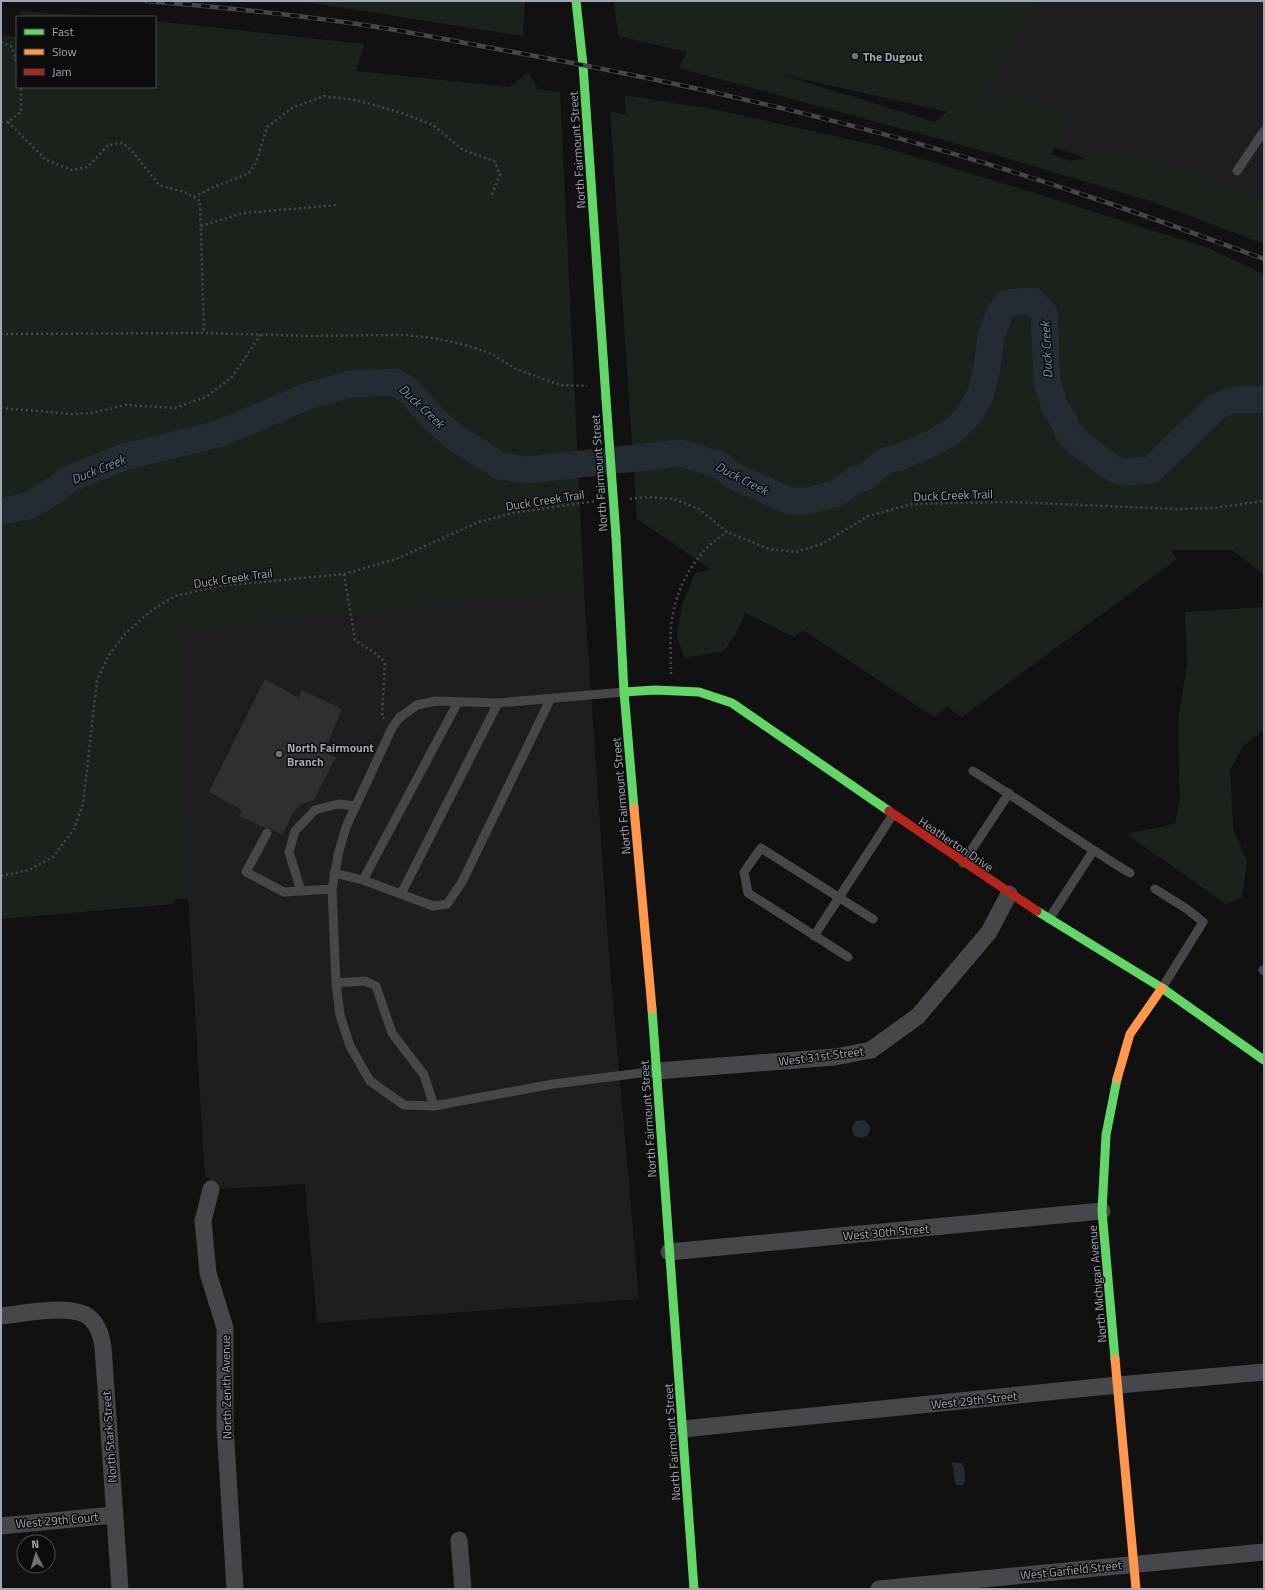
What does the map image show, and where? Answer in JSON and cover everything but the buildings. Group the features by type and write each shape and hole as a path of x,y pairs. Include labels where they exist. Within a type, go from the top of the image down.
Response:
{"street":[{"name":"North Fairmount Street","path":"576,1 584,73 616,536 624,692 657,1071 669,1252 684,1429 694,1589"},
{"name":"Heatherton Drive","path":"624,692 699,692 732,703 892,816 1009,894 1162,988 1264,1060"},
{"name":"West 31st Street","path":"657,1071 835,1057 871,1050 918,1016 989,932 1009,894"},
{"name":"North Michigan Avenue","path":"1136,1589 1102,1211 1106,1135 1120,1066 1130,1034 1162,988"},
{"name":"North Zenith Avenue","path":"211,1189 203,1221 208,1273 225,1328 225,1426 235,1589"},
{"name":"West 30th Street","path":"669,1252 1102,1211"},
{"name":"North Stark Street","path":"1,1316 62,1310 78,1312 91,1318 100,1331 103,1347 120,1589"},
{"name":"West 29th Street","path":"684,1429 1118,1385 1264,1372"},
{"name":"West 29th Court","path":"1,1526 114,1515"},
{"path":"459,1540 463,1589"},
{"name":"West Garfield Street","path":"879,1589 1264,1552"}],"lane":[{"path":"1237,171 1264,131"},
{"path":"624,692 498,704 436,701 417,705 399,718 392,728 356,806 338,850 332,889 336,983 340,1014 350,1046 370,1081 404,1105 434,1106 553,1084 657,1071"},
{"path":"334,874 363,880 433,906 447,904 462,882 550,700"},
{"path":"363,880 458,702"},
{"path":"402,894 498,704"},
{"path":"973,771 1009,793 1093,851 1130,873"},
{"path":"963,863 1009,793"},
{"path":"301,891 290,852 295,831 316,810 338,804 356,806"},
{"path":"814,936 892,816"},
{"path":"267,833 246,872 284,892 332,889"},
{"path":"848,957 748,893 744,872 761,848 873,919"},
{"path":"1050,919 1093,851"},
{"path":"1155,889 1188,909 1203,922 1162,988"},
{"path":"336,983 365,981 376,986 392,1033 424,1075 434,1106"}],"path":[{"path":"1,42 12,47 16,61"},
{"path":"1,122 8,122 21,112 20,88"},
{"path":"194,197 214,186 249,173 256,163 267,127 292,108 324,96 356,100 402,113 433,125 463,150 494,161 500,174 492,195"},
{"path":"8,122 46,160 72,170 88,167 108,145 123,142 159,185 187,193 200,201 204,333"},
{"path":"201,226 243,214 338,205"},
{"path":"1,334 204,333 306,336 405,335 433,338 466,345 492,354 516,369 560,385 605,386"},
{"path":"1,408 72,414 91,413 126,405 175,408 206,397 232,377 261,334"},
{"name":"Duck Creek Trail","path":"624,499 647,497 674,499 699,509 727,532 769,549 796,552 822,544 868,516 912,504 1012,502 1175,509 1213,508 1264,501"},
{"name":"Duck Creek Trail","path":"1,876 29,870 52,857 74,829 83,804 97,680 109,655 125,634 152,610 175,596 219,586 344,574 396,559 479,522 513,513 600,501"},
{"path":"671,691 671,627 674,609 683,584 694,565 707,548 727,532"},
{"path":"344,574 355,640 362,646 380,655 386,663 382,716 392,728"}],"shaded area":[{"path":"298,1 525,1 523,36"},
{"name":"The Dugout","path":"614,1 1040,1 979,100 1019,94 1071,117 1051,154 1071,161 1114,150 1198,172 1264,201 1264,244 1150,201 976,149 679,68 687,52 618,36","holes":["776,73 947,112 935,122"]},
{"path":"1040,1 1264,1 1264,221 968,117"},
{"path":"20,11 93,16 22,16"},
{"path":"156,21 364,44 356,71 510,87 528,72 538,89 560,92 584,591 181,630 188,898 174,900 174,904 1,919 1,35 16,37 16,88 156,88"},
{"path":"625,95 717,110 883,147 1208,248 1264,274 1264,575 1232,550 1171,550 1177,559 962,717 947,707 934,717 803,630 794,637 745,613 738,630 724,651 685,658 677,637 682,606 695,573 711,569 637,519 610,111 626,115"},
{"path":"584,591 609,956 639,1299 317,1323 305,1184 221,1189 205,1176 188,898 180,630"},
{"path":"1264,607 1264,730 1243,746 1230,770 1233,828 1247,861 1242,898 1226,904 1126,834 1175,824 1180,800 1178,721 1187,664 1185,612"},
{"path":"861,1120 867,1123 870,1129 867,1135 861,1138 855,1135 852,1129 855,1123"},
{"path":"953,1462 961,1463 964,1466 965,1482 963,1485 958,1485 955,1483 953,1466 951,1464"}],"waterway":[{"name":"Duck Creek","path":"1,511 28,506 57,489 67,480 124,457 218,434 308,396 351,384 395,382 409,391 433,418 454,437 500,466 527,470 680,453 720,465 732,475 790,501 808,501 837,493 855,480 866,477 884,461 900,457 932,443 953,431 968,416 980,396 986,373 991,337 1000,312 1007,303 1032,301 1044,313 1047,381 1055,408 1064,421 1068,432 1080,444 1115,470 1129,472 1151,470 1216,407 1232,400 1264,399"}],"railway":[{"path":"147,1 287,15 390,29 668,82 739,98 881,133 1021,174 1134,212 1264,259"}],"traffic: fast":[{"path":"576,1 583,65 606,399"},
{"path":"606,399 616,536"},
{"path":"616,536 624,692 634,808"},
{"path":"624,692 655,690 699,692 732,703 889,811"},
{"path":"1037,911 1162,988 1264,1060"},
{"path":"652,1009 694,1589"},
{"path":"1115,1359 1102,1211 1106,1135 1117,1079"}],"traffic: slow":[{"path":"634,808 652,1009"},
{"path":"1117,1079 1130,1034 1162,988"},
{"path":"1115,1359 1136,1589"}],"traffic: jam":[{"path":"889,811 1037,911"}],"place":[{"name":"The Dugout","path":"855,56"},
{"name":"North Fairmount Branch","path":"279,754"}]}
